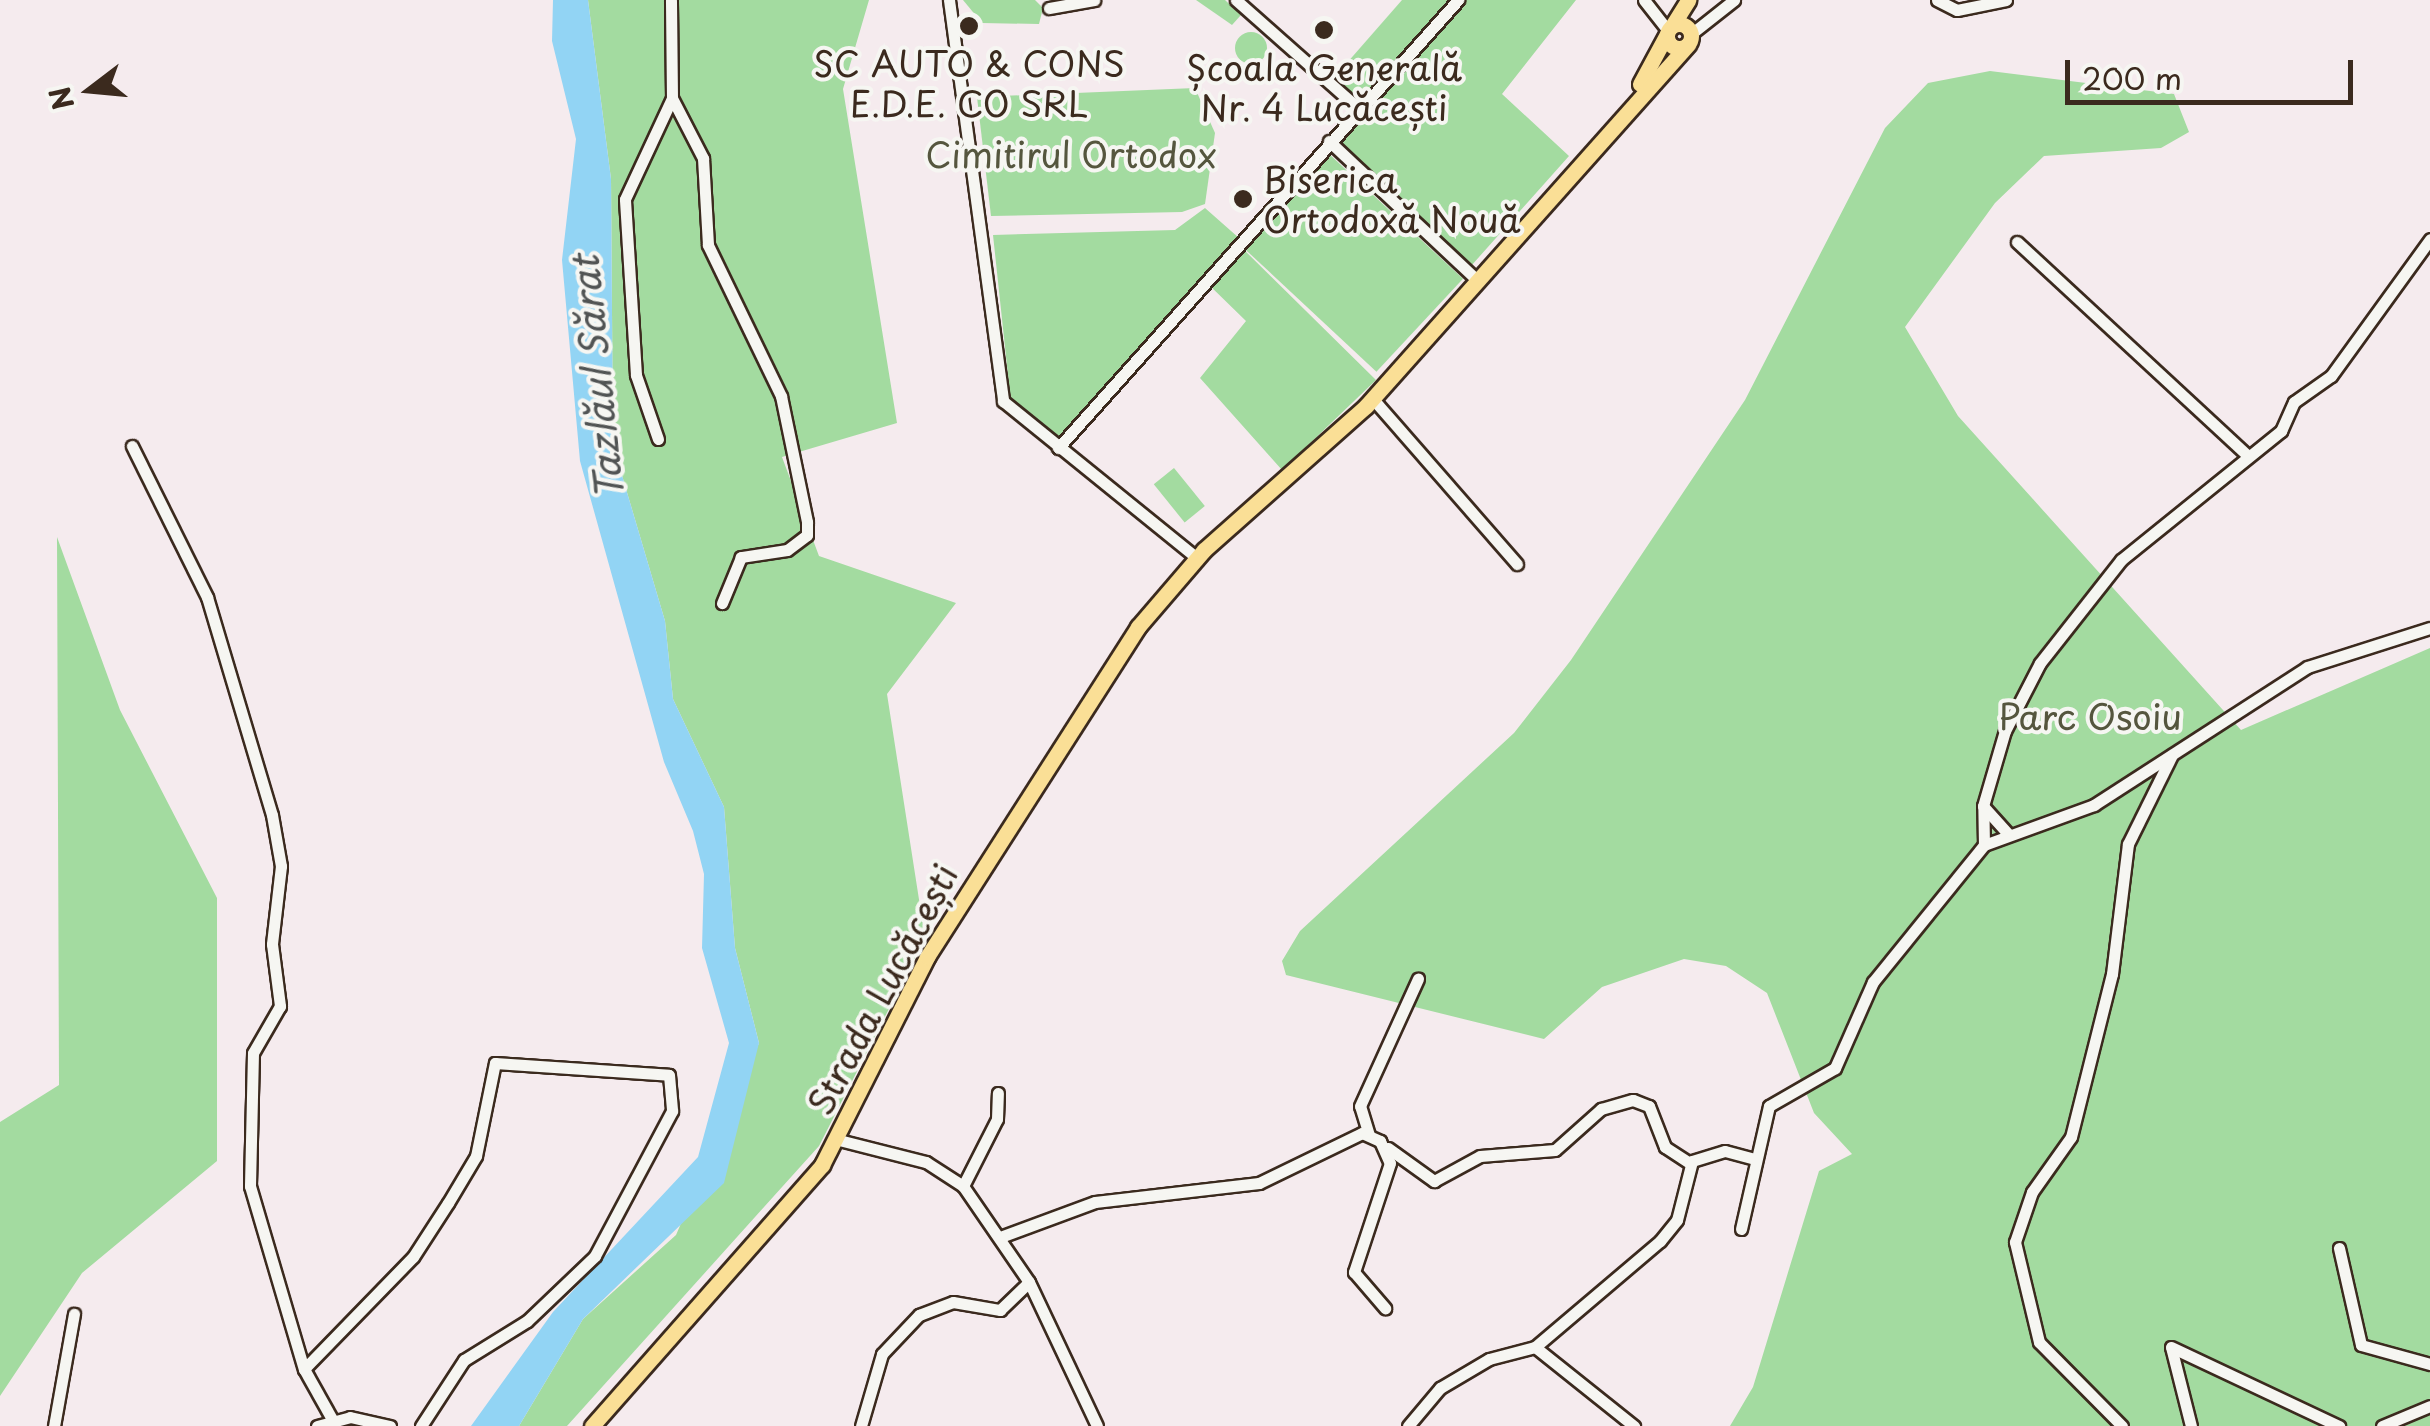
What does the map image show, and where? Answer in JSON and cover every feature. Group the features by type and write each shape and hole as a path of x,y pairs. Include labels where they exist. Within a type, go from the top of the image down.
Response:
{"main road":[{"path":"1624,108 1690,0"},
{"path":"1624,108 1689,36 1690,0"},
{"path":"1669,31 1689,36"},
{"name":"Strada Lucăcești","path":"592,1426 687,1325 835,1139 927,957 1051,754 1197,558 1372,399 1624,108"}],"street":[{"path":"658,439 636,375 625,199 672,98 671,0"},
{"path":"949,0 998,384 1014,413 1197,558"},
{"path":"1048,8 1094,0"},
{"path":"1236,0 1359,109"},
{"path":"1058,448 1328,141 1458,0"},
{"path":"1644,0 1669,31"},
{"path":"1689,36 1734,0"},
{"path":"1938,0 1964,9 2006,0"},
{"path":"672,98 703,158 708,244 781,396 807,522 807,535 787,550 740,556 722,603"},
{"path":"1328,141 1476,280"},
{"path":"1984,845 1983,806 2015,705 2121,560 2245,453 2282,431 2302,392 2331,376 2430,239"},
{"path":"2017,242 2245,453"},
{"path":"1372,399 1517,564"},
{"path":"132,446 207,597 216,652 272,815 280,1006 253,1053 250,1186 304,1368 332,1419"},
{"path":"1740,1230 1751,1158 1775,1098 1842,1060 1867,991 1984,845 2081,811 2306,667 2430,628"},
{"path":"2122,1426 2039,1342 2015,1242 2032,1192 2072,1137 2112,974 2128,844 2172,756"},
{"path":"1983,806 2009,836"},
{"path":"1418,979 1360,1106 1368,1134 1434,1181 1488,1154 1554,1150 1601,1109 1632,1100 1648,1106 1666,1147 1690,1164"},
{"path":"304,1368 413,1257 448,1203 476,1156 495,1064 670,1075 672,1112 595,1256 527,1321 464,1360 421,1426"},
{"path":"963,1186 997,1119 998,1094"},
{"path":"1003,1236 1094,1202 1259,1183 1322,1145 1368,1134"},
{"path":"835,1139 926,1162 963,1186 1003,1236 1029,1282 1097,1426"},
{"path":"1384,1146 1388,1171 1354,1272 1385,1308"},
{"path":"1690,1164 1725,1152 1751,1158"},
{"path":"1408,1426 1416,1408 1466,1371 1535,1347 1668,1234 1690,1164"},
{"path":"2339,1248 2361,1345 2393,1362 2430,1364"},
{"path":"862,1426 882,1354 919,1315 944,1303 1000,1310 1029,1282"},
{"path":"54,1426 74,1314"},
{"path":"1535,1347 1634,1426"},
{"path":"2191,1426 2171,1347 2339,1426"},
{"path":"2382,1426 2430,1406"},
{"path":"317,1426 332,1419 390,1426"}],"green space":[{"path":"588,0 869,0 843,89 897,423 782,457 819,556 956,603 887,694 925,938 819,1146 567,1426 519,1426 583,1319 676,1235 759,1043 735,948 724,807 673,699 665,621 613,445 611,179"},
{"path":"963,0 1035,0 1043,8 1039,24 982,23"},
{"path":"1196,0 1225,0 1241,15 1232,25"},
{"path":"1402,0 1453,0 1360,104 1332,80"},
{"path":"1464,0 1576,0 1502,94 1569,156 1471,266 1336,143"},
{"path":"1251,32 1263,36 1267,48 1263,60 1251,64 1239,60 1235,48 1239,36"},
{"name":"Parc Osoiu","path":"1990,71 2174,94 2189,132 2161,148 2044,156 1995,203 1905,327 1958,416 2241,730 2430,648 2430,1426 1730,1426 1753,1387 1819,1171 1852,1154 1814,1113 1767,993 1726,966 1684,959 1602,987 1544,1039 1286,975 1282,961 1300,931 1514,733 1571,660 1745,400 1885,128 1928,83"},
{"name":"Cimitirul Ortodox","path":"1195,88 1215,133 1205,204 1182,212 991,216 977,97"},
{"path":"1327,152 1463,279 1376,372 1240,245"},
{"path":"1205,208 1239,238 1062,442 1011,403 993,235 1175,230"},
{"path":"1237,243 1376,380 1282,470 1200,378 1246,321 1205,281"},
{"path":"1174,468 1205,506 1185,522 1154,484"},
{"path":"57,537 120,710 217,898 217,1161 82,1273 0,1396 0,1122 59,1085"}],"water":[{"name":"Tazlăul Sărat","path":"553,0 588,0 611,179 613,445 665,621 673,699 724,807 735,948 759,1043 724,1183 583,1319 519,1426 471,1426 553,1312 698,1157 729,1043 702,948 704,874 693,831 664,762 580,461 562,260 576,139 552,41"}],"place":[{"name":"SC AUTO & CONS E.D.E. CO SRL","path":"969,26"},
{"name":"Școala Generală Nr. 4 Lucăcești","path":"1324,30"},
{"name":"Biserica Ortodoxă Nouă","path":"1243,199"}]}
